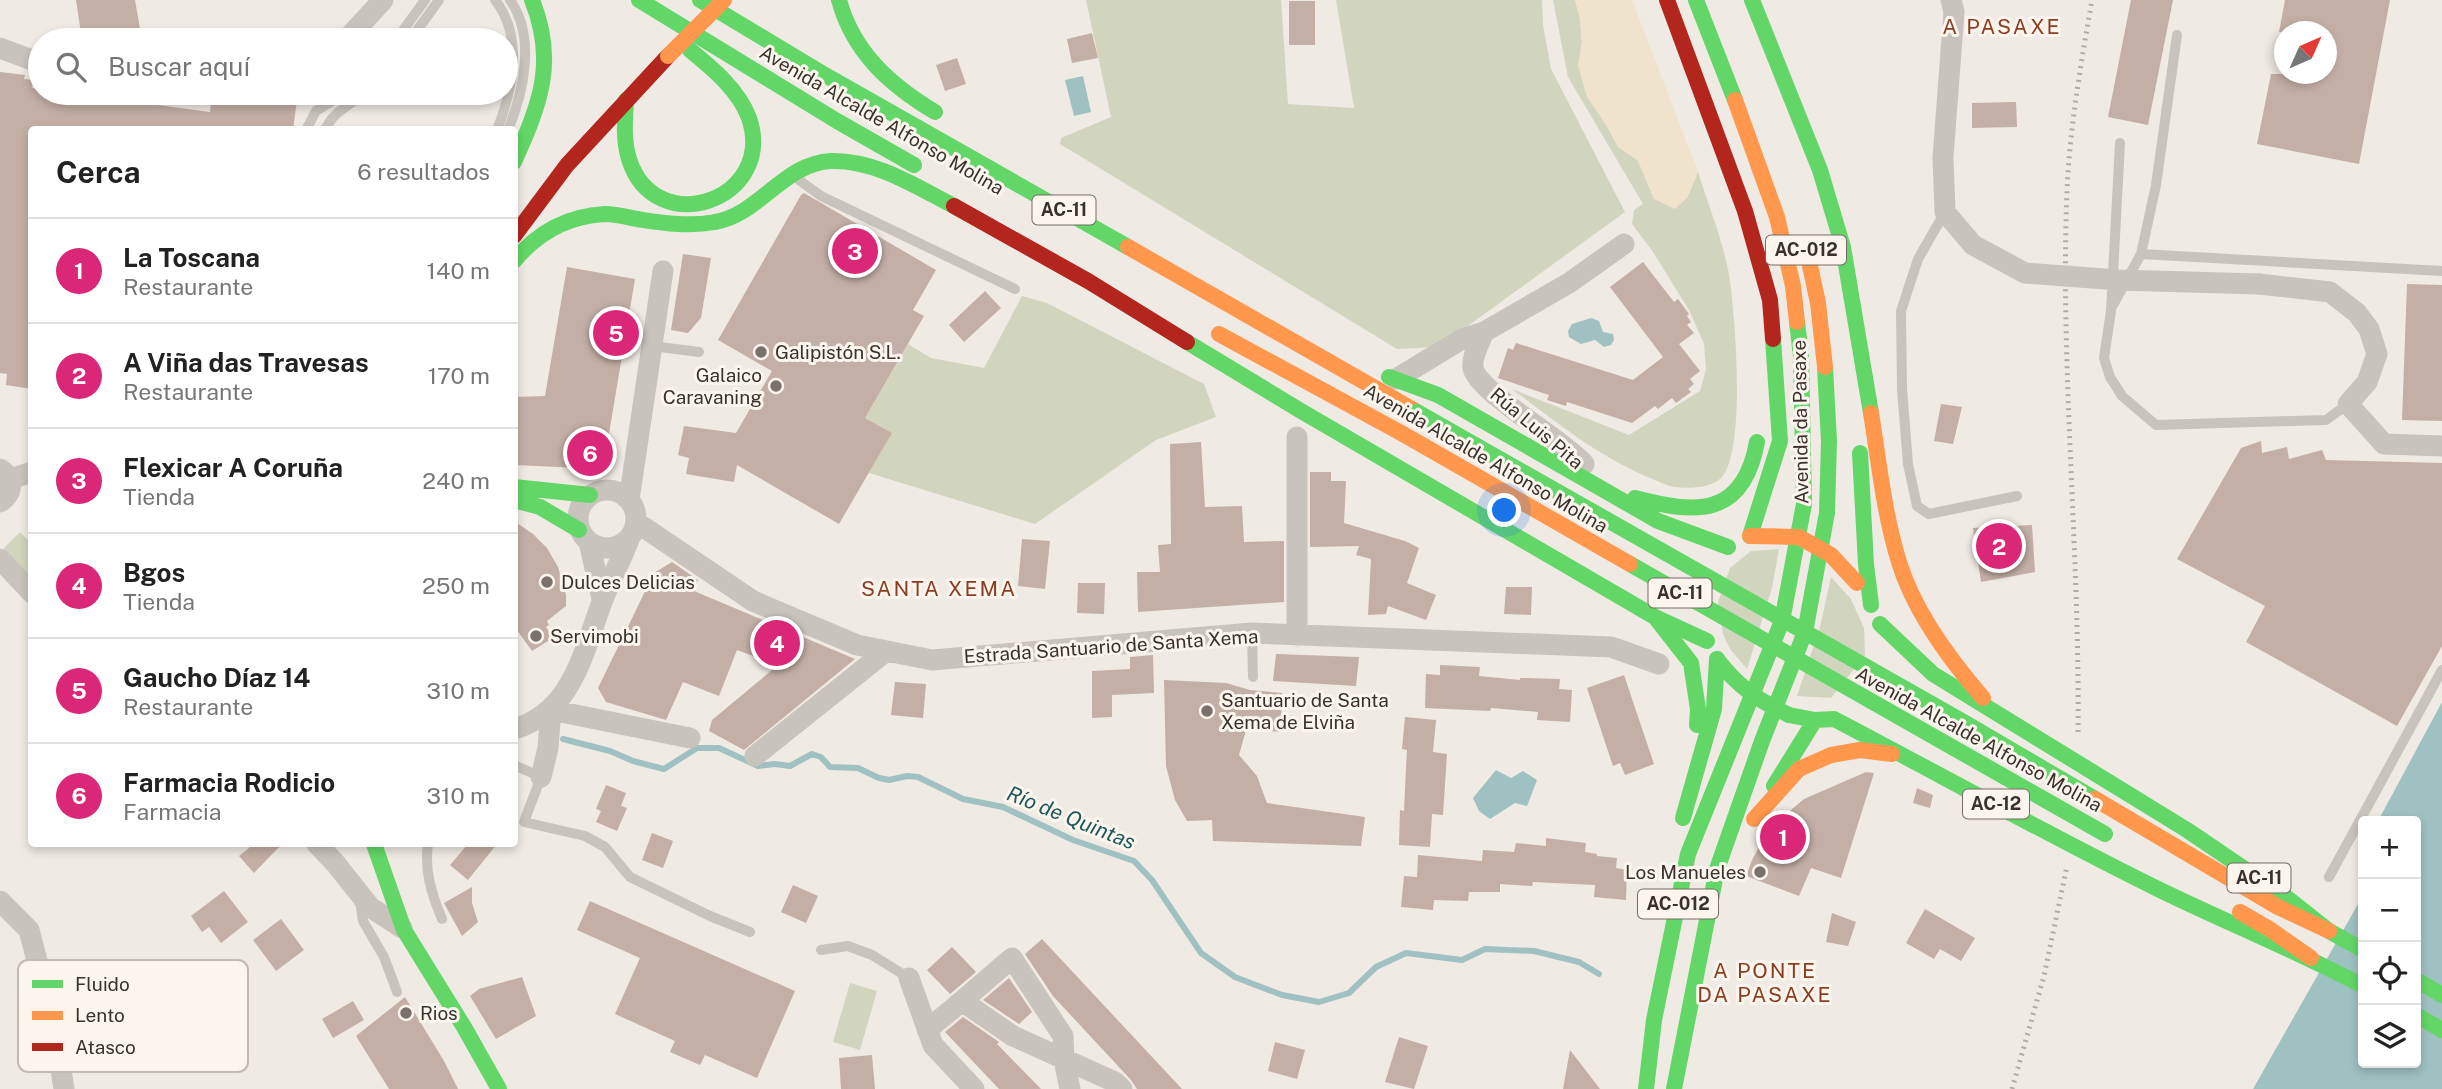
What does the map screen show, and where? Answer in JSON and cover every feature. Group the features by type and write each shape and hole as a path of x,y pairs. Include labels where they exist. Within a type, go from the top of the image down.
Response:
{"main road":[{"path":"518,153 536,113 545,66 542,30 532,0"},
{"path":"626,100 627,149 635,173 669,202 708,203 726,195 742,180 750,161 753,139 748,116 732,89 708,64 630,0"},
{"name":"Avenida Alcalde Alfonso Molina","path":"639,0 837,121 933,176"},
{"path":"657,32 689,0"},
{"name":"Avenida Alcalde Alfonso Molina","path":"700,0 825,75 1967,724 2278,907 2329,931"},
{"path":"518,231 559,175 626,100 724,0 825,75"},
{"path":"839,0 857,46 884,77 917,102 949,120"},
{"name":"AC-012","path":"1667,0 1745,211 1770,300 1780,441 1750,536"},
{"name":"Avenida da Pasaxe","path":"1646,1089 1654,1020 1688,854 1782,621 1804,504 1801,356 1793,286 1777,217 1731,87 1696,0"},
{"name":"AC-012","path":"1755,0 1820,170 1843,247 1858,340 1857,411 1871,605"},
{"path":"518,256 556,225 606,214 685,226 726,220 739,215 792,174 819,162 866,165 907,181 1088,281 1301,411 1455,499"},
{"path":"1597,488 1677,508 1696,509 1709,507 1728,497 1744,483 1755,458 1762,399 1745,211"},
{"name":"Avenida da Pasaxe","path":"1676,1089 1717,869 1762,741 1805,632 1827,513 1828,397 1818,303 1805,242"},
{"path":"1163,249 1255,318"},
{"path":"1078,257 1455,499"},
{"name":"Avenida Alcalde Alfonso Molina","path":"1211,329 1404,434 2115,840"},
{"path":"1858,340 1887,510 1899,563 1923,615 1951,661 1996,712"},
{"path":"1304,346 1438,395 1658,522 1728,547"},
{"path":"1372,365 1396,379"},
{"path":"518,487 590,495"},
{"name":"AC-11","path":"1455,499 1655,617 1707,642"},
{"path":"518,501 548,511 584,536"},
{"name":"AC-11","path":"1880,624 1879,663 1869,685 1855,703 1834,719 1815,720 1789,715 1754,698 1734,683 1717,659 1707,642 1704,621 1708,583 1728,547 1750,536 1799,537 1831,555 1857,583 1880,624 1933,674 2187,830 2286,897 2329,931"},
{"path":"1655,617 1691,663 1698,709 1694,781"},
{"path":"1673,849 1714,709 1717,659"},
{"name":"AC-12","path":"1834,719 2158,889 2260,938 2311,958 2358,983"},
{"path":"1815,720 1752,826 1799,769 1831,755 1860,750 1902,755"},
{"path":"367,847 380,880 412,928"},
{"path":"375,847 412,928 499,1089"},
{"name":"AC-11","path":"2223,902 2271,930 2311,958"},
{"path":"2329,931 2358,947"},
{"path":"2421,983 2442,995"},
{"path":"2421,1018 2442,1030"},
{"path":"1676,1089 1698,1054"}],"street":[{"path":"357,28 383,0"},
{"path":"1951,0 1954,12 1943,157 1945,212 1973,245 2025,273 2118,280 2259,284 2330,292 2357,313 2369,329 2377,354 2367,382 2348,404 2384,444 2442,446"},
{"path":"0,48 28,58"},
{"path":"1396,379 1462,339 1484,332 1569,283 1624,244"},
{"path":"629,500 663,271"},
{"name":"Rúa Luis Pita","path":"1484,332 1472,360 1474,371 1497,395 1583,462 1597,488"},
{"path":"1297,437 1297,636"},
{"path":"0,502 5,500 11,490 5,474 28,472"},
{"path":"518,727 541,718 569,687 602,599 633,530 636,514 629,500 615,491 606,490 590,495 579,511 577,520 602,599"},
{"path":"584,536 597,547 615,548 633,530"},
{"name":"Estrada Santuario de Santa Xema","path":"633,530 753,601 857,645 932,660 1252,633 1611,648 1660,664"},
{"path":"0,559 28,589"},
{"path":"755,756 885,652"},
{"path":"551,709 690,738"},
{"path":"541,777 548,748 551,709"},
{"path":"320,847 370,907 412,928"},
{"path":"0,901 29,930 37,960"},
{"path":"927,1030 1012,958 1063,1036 1064,1060 1070,1089"},
{"path":"909,978 933,1045 974,1089"},
{"path":"962,1002 1013,1036 1115,1082 1122,1089"}],"lane":[{"path":"405,28 425,0"},
{"path":"419,28 439,0"},
{"path":"495,0 507,17 508,28"},
{"path":"510,0 516,8 521,24 524,68 518,103"},
{"path":"2111,311 2141,254 2156,185 2177,35"},
{"path":"308,126 316,111 323,105"},
{"path":"326,126 347,105"},
{"path":"499,126 506,105"},
{"path":"509,126 517,105"},
{"path":"2120,144 2111,311 2104,358 2110,377 2122,396 2156,425 2326,420 2348,404"},
{"path":"792,174 821,196 1015,289"},
{"path":"1945,212 1918,259 1901,311 1902,389 1908,464 1917,506 1929,514 2017,496"},
{"path":"2141,254 2442,271"},
{"path":"652,346 699,352"},
{"path":"1252,633 1253,677"},
{"path":"2329,877 2442,670"},
{"path":"518,767 541,777 524,822 585,836 605,846 630,877 710,916 750,932"},
{"path":"428,847 426,857 431,892 442,919"},
{"path":"335,883 359,892 363,921 384,957 397,992"},
{"path":"821,950 848,946 872,956 909,978"}],"green space":[{"path":"1086,0 1281,0 1288,104 1354,108 1336,0 1542,0 1543,25 1551,69 1625,212 1439,347 1397,349 1060,144 1061,138 1111,117"},
{"path":"1553,0 1575,0 1582,43 1578,66 1618,147 1638,160 1654,199 1687,198 1698,172 1714,220 1731,287 1736,344 1736,410 1729,463 1721,478 1705,486 1675,487 1631,470 1578,438 1512,389 1629,435 1700,391 1706,369 1704,344 1689,310 1632,224 1634,210 1643,204 1568,77"},
{"path":"1022,296 1047,303 1204,384 1216,417 1156,440 1035,524 869,473 891,433 865,418 908,344 931,358 984,368"},
{"path":"20,532 28,540 28,576 3,549"},
{"path":"1779,549 1772,588 1747,669 1730,649 1723,634 1718,602 1730,568 1751,551"},
{"path":"1831,577 1851,599 1864,628 1865,655 1831,698 1797,696 1820,627"},
{"path":"850,983 877,991 860,1050 833,1042"}],"sand":[{"path":"1575,0 1632,0 1698,172 1687,198 1675,209 1654,199 1638,161 1618,147 1587,97 1578,66 1582,43"}],"water":[{"path":"1083,76 1091,112 1074,116 1065,80"},
{"path":"1591,318 1599,321 1603,332 1613,334 1611,345 1604,347 1595,340 1581,344 1569,337 1568,331 1572,324"},
{"path":"2442,702 2442,1089 2253,1089 2358,904 2358,1068 2421,1068 2421,816 2381,816"},
{"path":"1496,770 1511,778 1523,771 1537,780 1527,806 1515,803 1490,819 1479,811 1473,798"}],"building":[{"path":"76,0 135,0 140,28 80,28"},
{"path":"2131,0 2173,0 2148,125 2108,117"},
{"path":"2285,0 2390,0 2359,164 2257,144 2271,74 2274,74 2274,84 2337,84 2337,21 2281,21"},
{"path":"1289,1 1315,1 1315,45 1289,45"},
{"path":"1092,33 1098,58 1072,63 1067,39"},
{"path":"957,58 966,84 945,91 936,65"},
{"path":"0,72 25,75 24,79 28,79 28,105 158,105 210,112 211,105 296,105 294,126 28,126 28,388 6,385 7,374 0,373"},
{"path":"2016,102 2017,127 1972,128 1972,103"},
{"path":"804,193 936,270 913,310 924,316 865,418 892,433 839,524 737,465 734,482 686,474 689,458 678,455 684,426 736,433 772,371 718,340"},
{"path":"683,254 711,258 701,318 688,333 671,330"},
{"path":"1643,262 1674,302 1678,299 1689,314 1687,316 1691,322 1687,325 1694,333 1679,344 1700,371 1690,379 1694,384 1688,389 1691,392 1676,403 1672,398 1658,409 1655,406 1632,423 1567,402 1566,406 1547,400 1549,395 1498,378 1508,348 1513,350 1516,343 1633,380 1663,357 1610,287"},
{"path":"567,267 635,279 603,469 518,465 518,397 545,396"},
{"path":"2407,284 2442,285 2442,421 2402,420"},
{"path":"985,291 1001,308 964,342 949,325"},
{"path":"1941,404 1962,407 1953,444 1934,441"},
{"path":"2261,441 2262,453 2287,447 2289,459 2322,450 2326,460 2442,463 2442,646 2397,726 2246,642 2265,606 2177,559 2241,448"},
{"path":"1201,442 1205,507 1242,506 1244,542 1284,541 1284,602 1138,612 1137,572 1160,572 1158,545 1171,544 1170,444"},
{"path":"1310,472 1331,472 1331,481 1346,481 1344,523 1405,541 1419,548 1407,583 1436,595 1426,620 1388,606 1386,614 1368,615 1371,559 1356,555 1359,546 1310,547"},
{"path":"518,524 547,548 558,567 566,595 566,606 547,621 549,625 546,627 553,638 532,651 518,632"},
{"path":"2032,525 2035,572 1981,582 1973,528"},
{"path":"1022,539 1050,541 1045,589 1018,586"},
{"path":"672,562 698,580 694,591 855,659 744,750 709,731 712,720 778,665 737,650 719,696 683,682 666,720 606,702 598,688 654,573"},
{"path":"1078,583 1105,583 1104,614 1077,613"},
{"path":"1506,587 1532,587 1531,615 1504,614"},
{"path":"1276,654 1359,657 1356,686 1273,681"},
{"path":"1153,655 1154,693 1112,695 1112,717 1092,718 1092,671 1130,669 1130,657"},
{"path":"1440,665 1480,667 1479,676 1520,680 1560,679 1559,689 1572,690 1570,722 1537,720 1538,712 1491,708 1490,711 1425,708 1426,674 1440,675"},
{"path":"1624,675 1654,764 1625,775 1620,763 1613,766 1587,688"},
{"path":"1164,680 1226,683 1250,690 1282,693 1281,732 1246,730 1239,755 1257,776 1267,803 1365,817 1361,846 1213,841 1212,820 1187,821 1175,800 1166,766"},
{"path":"895,682 926,684 923,718 891,715"},
{"path":"1405,717 1436,720 1433,752 1447,754 1443,815 1432,814 1430,847 1399,845 1400,810 1404,811 1407,750 1402,749"},
{"path":"1866,772 1874,773 1841,878 1811,868 1799,896 1746,876 1766,835 1791,810 1804,799"},
{"path":"606,785 626,793 621,806 627,808 617,831 596,822 601,811 596,809"},
{"path":"1917,788 1933,795 1930,808 1913,803"},
{"path":"652,833 673,841 663,868 642,860"},
{"path":"1546,838 1586,843 1585,852 1617,858 1616,868 1627,870 1626,900 1594,897 1595,885 1533,882 1532,886 1500,884 1500,892 1469,892 1468,901 1434,900 1433,910 1401,907 1404,876 1417,877 1418,855 1482,861 1483,850 1514,852 1516,843 1546,846"},
{"path":"250,847 279,847 254,873 239,856"},
{"path":"465,847 495,847 468,880 450,865"},
{"path":"793,885 818,896 806,923 781,912"},
{"path":"472,887 472,903 478,922 462,936 444,903"},
{"path":"224,891 248,922 221,943 209,927 202,932 191,916"},
{"path":"590,901 795,991 757,1078 705,1055 700,1065 670,1052 675,1041 615,1014 640,958 577,930"},
{"path":"1925,909 1975,938 1961,961 1940,949 1934,959 1906,943"},
{"path":"1832,913 1856,922 1848,946 1826,942"},
{"path":"281,919 304,950 276,971 253,940"},
{"path":"1042,939 1182,1089 1137,1089 1053,996 1025,954"},
{"path":"952,947 976,972 950,994 927,970"},
{"path":"522,977 536,1016 496,1039 470,996 479,989"},
{"path":"1009,978 1032,1012 1019,1024 983,1000"},
{"path":"405,997 458,1089 389,1089 356,1036"},
{"path":"353,1001 364,1020 333,1038 322,1019"},
{"path":"963,1017 999,1042 997,1044 1041,1089 999,1089 945,1032"},
{"path":"1399,1037 1428,1046 1414,1089 1385,1082"},
{"path":"1275,1042 1305,1050 1297,1079 1268,1071"},
{"path":"1570,1050 1600,1089 1563,1089"},
{"path":"872,1055 875,1089 841,1089 839,1058"}],"waterway":[{"name":"Río de Quintas","path":"563,739 664,769 697,748 719,748 758,766 790,766 812,754 821,757 830,767 858,768 889,780 907,776 918,777 963,799 1003,807 1073,840 1134,861 1152,880 1201,953 1235,977 1282,995 1319,1002 1349,993 1376,967 1406,953 1462,960 1485,949 1534,951 1579,962 1599,974"}],"railway":[{"path":"2078,732 2066,326 2067,190 2080,71 2092,0"},
{"path":"2012,1089 2044,976 2067,866"}],"traffic: fast":[{"path":"518,152 538,102 544,63 543,43 532,0"},
{"path":"639,0 914,165"},
{"path":"700,0 825,75 1128,247"},
{"path":"839,0 854,36 875,65 903,90 935,112"},
{"path":"1696,0 1735,100"},
{"path":"1752,0 1820,170 1843,247 1871,413"},
{"path":"626,100 627,152 643,184 663,199 686,204 709,200 730,189 746,171 753,147 749,118 732,89 690,50"},
{"path":"518,257 554,227 591,215 613,214 686,224 715,222 745,210 799,170 831,161 848,162 879,170 954,206"},
{"path":"1646,1089 1654,1020 1688,854 1782,621 1804,504 1801,356 1797,322"},
{"path":"1750,536 1780,441 1773,339"},
{"path":"1187,342 1655,617 1707,641"},
{"path":"1674,1089 1717,869 1762,741 1805,632 1827,513 1829,441 1825,367"},
{"path":"1389,377 1438,395 1658,521 1728,547"},
{"path":"1417,412 2095,799"},
{"path":"1635,498 1678,507 1714,504 1728,497 1741,485 1750,467 1757,442"},
{"path":"1860,453 1871,605"},
{"path":"518,487 590,495"},
{"path":"518,501 540,507 579,530"},
{"path":"1630,564 2105,834"},
{"path":"1655,617 1691,663 1698,709 1697,725"},
{"path":"1880,624 1933,674 2187,830 2286,897 2329,931 2358,947"},
{"path":"1683,818 1714,709 1717,659"},
{"path":"1717,659 1749,692 1789,715"},
{"path":"1789,715 1815,720 1834,719 2119,869 2358,984"},
{"path":"1774,786 1815,720"},
{"path":"375,847 404,930 499,1089"},
{"path":"2421,983 2442,995"},
{"path":"2421,1018 2442,1030"}],"traffic: slow":[{"path":"668,56 724,0"},
{"path":"1735,100 1777,217 1793,286 1797,322"},
{"path":"1128,247 1417,412"},
{"path":"1807,252 1818,303 1825,367"},
{"path":"1219,334 1403,434"},
{"path":"1871,413 1889,525 1906,580 1934,634 1983,698"},
{"path":"1403,434 1630,564"},
{"path":"1750,536 1799,537 1831,555 1857,583"},
{"path":"1754,819 1799,769 1831,755 1860,750 1892,754"},
{"path":"2095,799 2278,907 2329,931"},
{"path":"2240,912 2311,958"}],"traffic: jam":[{"path":"1667,0 1745,211 1770,300 1773,339"},
{"path":"518,231 567,165 668,56"},
{"path":"954,206 1088,281 1187,342"}],"place":[{"name":"Flexicar A Coruña","path":"855,251"},
{"name":"Gaucho Díaz 14","path":"616,333"},
{"name":"Galipistón S.L.","path":"761,352"},
{"name":"Galaico Caravaning","path":"776,386"},
{"name":"Farmacia Rodicio","path":"590,453"},
{"name":"A Viña das Travesas","path":"1999,546"},
{"name":"Dulces Delicias","path":"547,582"},
{"name":"Servimobi","path":"536,636"},
{"name":"Bgos","path":"777,643"},
{"name":"Santuario de Santa Xema de Elviña","path":"1207,711"},
{"name":"La Toscana","path":"1783,837"},
{"name":"Los Manueles","path":"1760,872"},
{"name":"Rios","path":"406,1013"}],"district":[{"name":"A PASAXE","path":"2002,27"},
{"name":"SANTA XEMA","path":"939,589"},
{"name":"A PONTE DA PASAXE","path":"1765,983"}]}
